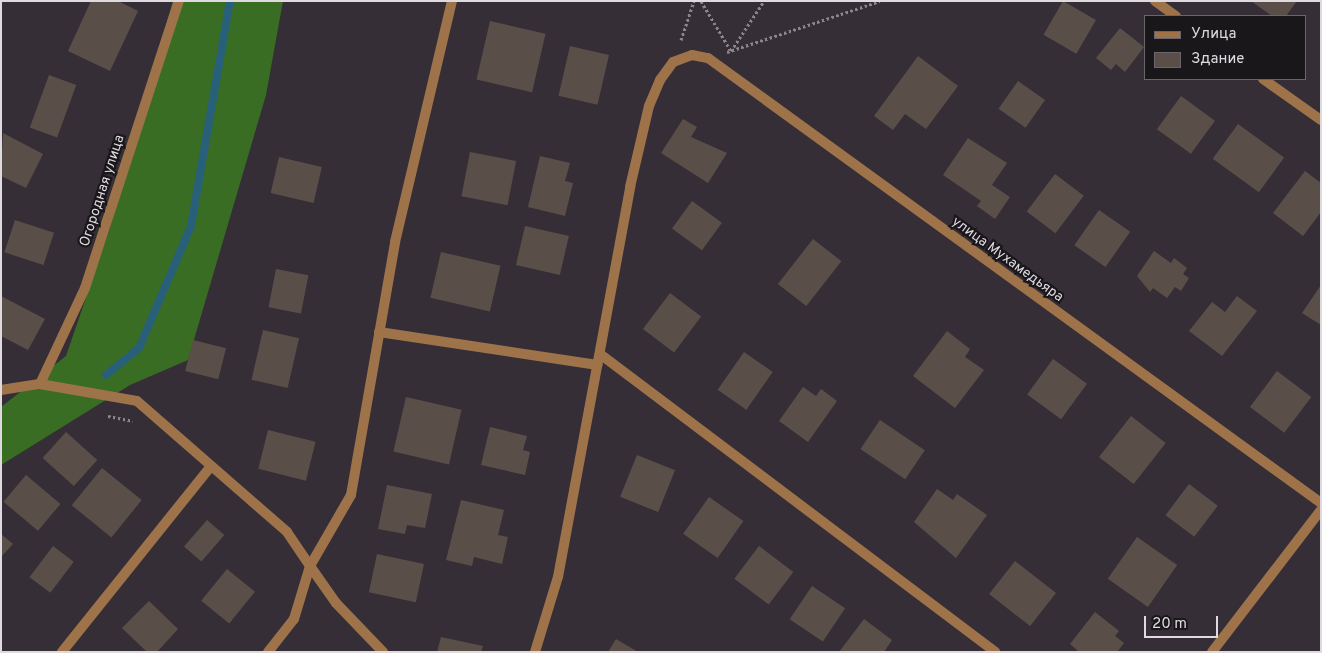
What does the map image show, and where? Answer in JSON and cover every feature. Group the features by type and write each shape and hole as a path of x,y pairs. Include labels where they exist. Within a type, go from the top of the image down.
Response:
{"street":[{"name":"Огородная улица","path":"40,384 85,288 179,1"},
{"path":"268,652 294,619 310,566 351,495 395,242 452,1"},
{"path":"1155,1 1175,15"},
{"path":"535,652 558,577 649,106 660,80 673,62 692,55 708,58"},
{"name":"улица Мухамедьяра","path":"708,58 1321,504"},
{"path":"1265,80 1321,120"},
{"path":"379,332 598,365"},
{"path":"600,354 994,652"},
{"path":"1,390 40,384 137,401 287,532 336,604 383,652"},
{"path":"62,652 211,466"},
{"path":"1212,652 1321,510"}],"path":[{"path":"673,62 694,1"},
{"path":"701,1 731,51"},
{"path":"731,51 764,1"},
{"path":"708,58 880,1"}],"green space":[{"path":"173,1 283,1 266,95 188,360 130,385 1,465 1,407 66,356 110,228"}],"building":[{"path":"91,1 118,1 138,11 110,71 68,51"},
{"path":"1063,1 1096,20 1076,54 1044,35"},
{"path":"1251,1 1297,1 1287,15 1271,15"},
{"path":"490,21 546,34 532,92 477,79"},
{"path":"1120,28 1144,47 1125,72 1116,64 1111,70 1096,58"},
{"path":"570,46 609,55 598,105 559,96"},
{"path":"918,56 958,86 926,129 905,114 893,130 874,116"},
{"path":"49,75 76,85 57,138 30,128"},
{"path":"1018,81 1045,100 1026,128 998,109"},
{"path":"1181,96 1215,121 1191,154 1157,129"},
{"path":"683,119 697,127 691,137 727,153 708,183 661,153"},
{"path":"1238,124 1284,158 1259,192 1213,159"},
{"path":"3,133 43,154 26,188 1,176"},
{"path":"968,138 1007,163 992,185 1010,197 995,219 977,206 981,201 943,175"},
{"path":"470,152 516,161 508,205 461,196"},
{"path":"540,156 570,163 565,181 573,183 565,216 528,207"},
{"path":"279,157 322,167 314,203 271,193"},
{"path":"1305,171 1321,183 1321,212 1303,236 1273,213"},
{"path":"1055,174 1084,196 1055,233 1027,212"},
{"path":"692,201 722,223 702,250 672,229"},
{"path":"1099,210 1130,232 1105,267 1074,245"},
{"path":"15,220 54,233 43,265 4,252"},
{"path":"525,226 569,236 560,275 516,265"},
{"path":"813,239 841,261 806,306 778,284"},
{"path":"1154,251 1171,263 1174,258 1187,268 1183,274 1189,278 1181,291 1175,287 1167,298 1153,288 1150,292 1137,276"},
{"path":"441,252 500,266 490,312 430,298"},
{"path":"276,269 308,275 301,314 269,307"},
{"path":"1321,285 1321,325 1302,313"},
{"path":"670,293 701,316 674,352 643,329"},
{"path":"1,296 45,319 28,350 1,336"},
{"path":"1237,296 1257,311 1222,356 1189,331 1212,302 1225,312"},
{"path":"263,330 299,338 288,388 252,380"},
{"path":"947,331 970,349 965,357 984,370 955,408 913,376"},
{"path":"193,340 226,348 218,379 185,371"},
{"path":"744,352 773,372 746,410 718,390"},
{"path":"1053,359 1087,384 1061,419 1027,395"},
{"path":"1277,371 1311,397 1284,433 1250,407"},
{"path":"803,387 816,396 821,389 837,401 808,442 779,421"},
{"path":"406,397 462,410 449,464 393,452"},
{"path":"1131,416 1166,443 1134,484 1099,457"},
{"path":"880,420 925,450 905,479 860,449"},
{"path":"490,427 527,436 523,450 530,452 525,475 481,465"},
{"path":"268,430 316,442 306,481 258,469"},
{"path":"66,432 97,460 74,486 43,458"},
{"path":"637,455 675,470 658,512 620,497"},
{"path":"102,468 142,500 111,537 72,505"},
{"path":"26,475 60,504 38,531 4,502"},
{"path":"1189,484 1218,506 1194,537 1166,515"},
{"path":"387,485 432,494 425,528 407,525 405,534 378,529"},
{"path":"937,489 953,500 957,494 987,515 956,558 914,522"},
{"path":"709,497 743,521 718,558 683,534"},
{"path":"461,500 504,510 498,535 508,537 502,564 474,557 472,566 446,560"},
{"path":"207,520 224,535 201,562 184,546"},
{"path":"1,534 13,544 1,557"},
{"path":"1137,537 1177,565 1148,607 1108,579"},
{"path":"53,546 74,562 50,593 30,577"},
{"path":"759,546 793,572 769,605 734,579"},
{"path":"377,554 424,564 416,602 369,592"},
{"path":"1015,561 1056,593 1030,626 989,594"},
{"path":"227,569 255,592 229,624 201,601"},
{"path":"812,586 845,608 823,642 790,619"},
{"path":"149,601 178,629 157,652 147,652 122,628"},
{"path":"1095,612 1119,631 1115,636 1124,643 1117,652 1079,652 1070,644"},
{"path":"864,619 892,640 884,652 839,652"},
{"path":"441,637 483,646 481,652 437,652"},
{"path":"616,639 638,652 608,652"}],"waterway":[{"path":"106,375 139,348 191,226 230,1"}]}
